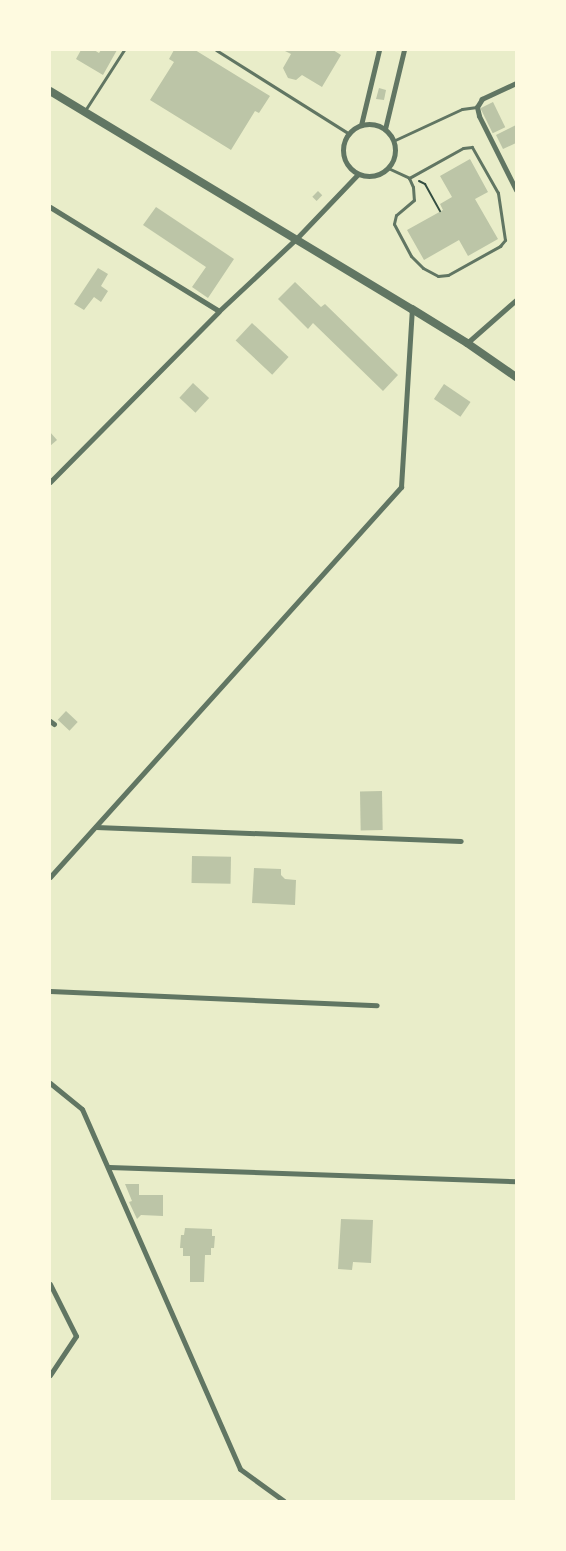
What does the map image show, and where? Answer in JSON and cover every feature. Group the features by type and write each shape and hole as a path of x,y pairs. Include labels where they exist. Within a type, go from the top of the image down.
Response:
{"street":[{"path":"362,125 379,50"},
{"path":"385,129 404,50"},
{"path":"516,83 482,99 477,107 479,116 516,190"},
{"path":"50,92 412,309 467,343 516,377"},
{"path":"374,124 385,129 393,141 395,151 388,168 375,176 358,174 351,170 343,156 342,148 348,134 362,125 374,124"},
{"path":"50,482 219,311 295,240 358,174"},
{"path":"50,207 219,311"},
{"path":"467,343 516,300"},
{"path":"50,877 401,487 412,309"},
{"path":"96,827 462,841"},
{"path":"50,991 377,1005"},
{"path":"50,1082 82,1109 240,1469 284,1501"},
{"path":"109,1167 516,1181"},
{"path":"50,1284 76,1336 50,1375"}],"lane":[{"path":"84,112 124,50"},
{"path":"216,50 348,134"},
{"path":"393,141 462,108 477,107"},
{"path":"388,168 409,178 415,192 414,200 396,215 394,224 411,256 423,268 438,276 448,275 503,243 506,236 498,193 475,149 472,147 463,148 409,178"}],"path":[{"path":"415,175 419,181 425,184 440,211"}],"building":[{"path":"81,50 94,50 99,53 101,50 117,50 103,75 76,59"},
{"path":"174,50 195,50 270,96 259,113 255,111 231,150 150,100 174,62 169,59"},
{"path":"283,50 333,50 341,55 322,87 302,75 296,80 288,78 283,68 291,54"},
{"path":"379,88 386,90 384,100 376,99"},
{"path":"493,102 505,127 493,133 480,108"},
{"path":"516,125 516,143 503,149 496,135"},
{"path":"470,159 488,192 475,199 498,239 468,256 459,240 424,260 407,230 443,210 440,204 452,197 440,176"},
{"path":"318,191 322,195 317,201 312,197"},
{"path":"156,207 234,259 208,298 192,287 206,267 143,225"},
{"path":"98,268 108,274 101,286 108,291 101,302 94,297 84,310 74,304"},
{"path":"295,282 321,307 325,304 398,375 383,391 313,323 308,329 278,299"},
{"path":"252,323 289,357 272,375 236,341"},
{"path":"193,383 209,398 195,413 179,398"},
{"path":"444,384 471,402 460,417 434,399"},
{"path":"50,432 57,440 50,446"},
{"path":"66,711 78,722 70,731 58,720"},
{"path":"360,791 382,791 383,830 361,830"},
{"path":"192,856 231,857 231,884 192,883"},
{"path":"254,868 281,869 281,875 285,879 296,880 295,905 252,903"},
{"path":"125,1184 139,1184 139,1195 163,1195 163,1216 141,1215 137,1219 129,1202 132,1201"},
{"path":"341,1219 373,1220 371,1263 353,1262 352,1270 338,1269"},
{"path":"185,1228 212,1229 212,1236 215,1236 211,1255 205,1255 204,1282 190,1282 190,1256 183,1256 183,1248 180,1248 181,1235 184,1235"}]}
